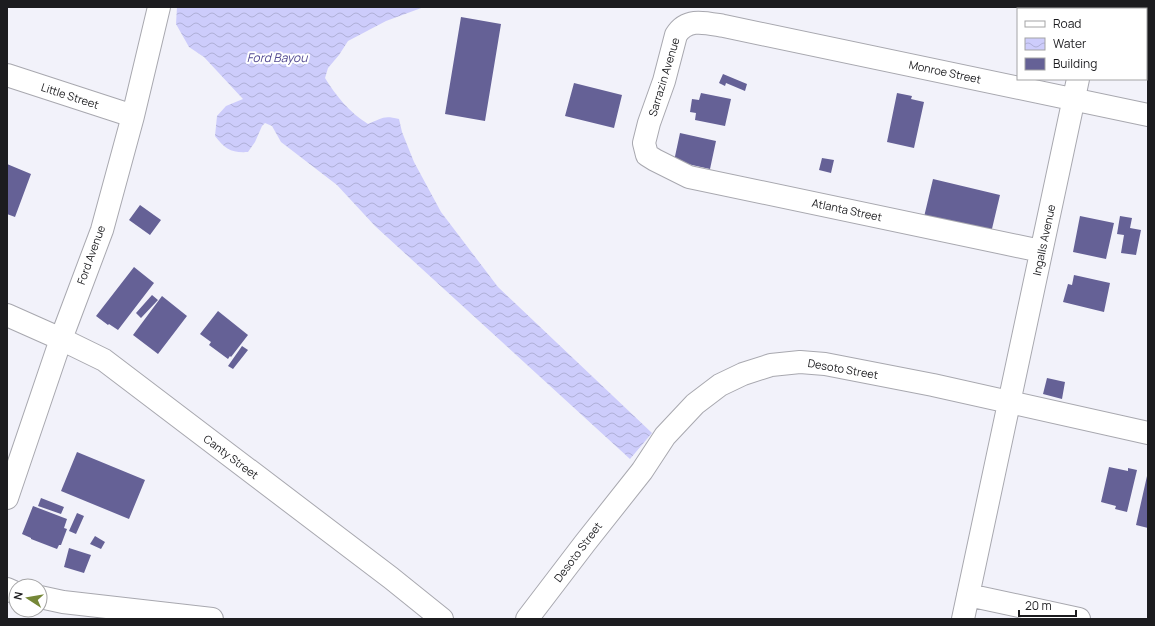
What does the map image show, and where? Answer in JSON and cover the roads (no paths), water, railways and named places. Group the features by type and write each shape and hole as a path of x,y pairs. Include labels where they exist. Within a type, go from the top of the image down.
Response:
{"street":[{"name":"Ford Avenue","path":"7,498 61,339 102,230 159,7"},
{"name":"Sarrazin Avenue","path":"655,160 647,155 644,143 649,123 664,82 676,35 680,28 686,24 698,22 741,30"},
{"name":"Monroe Street","path":"741,30 1148,115"},
{"name":"Little Street","path":"7,75 132,116"},
{"name":"Ingalls Avenue","path":"963,619 1078,80"},
{"name":"Atlanta Street","path":"655,160 689,177 1041,250"},
{"name":"Canty Street","path":"7,315 104,360 391,578 442,619"},
{"name":"Desoto Street","path":"527,619 642,471 665,436 695,404 720,385 743,374 771,365 800,362 825,364 934,385 1148,433"},
{"path":"968,595 1024,613 1079,619"},
{"path":"48,599 63,602 212,619"}],"water":[{"name":"Ford Bayou","path":"177,7 424,7 386,21 348,41 328,68 325,78 344,104 361,120 368,124 385,118 399,119 402,132 414,162 441,212 498,287 652,433 630,459 375,226 337,185 281,142 272,126 265,123 262,126 255,142 248,152 237,152 225,147 215,136 217,116 226,106 243,99 204,57 189,47 176,24"}]}
